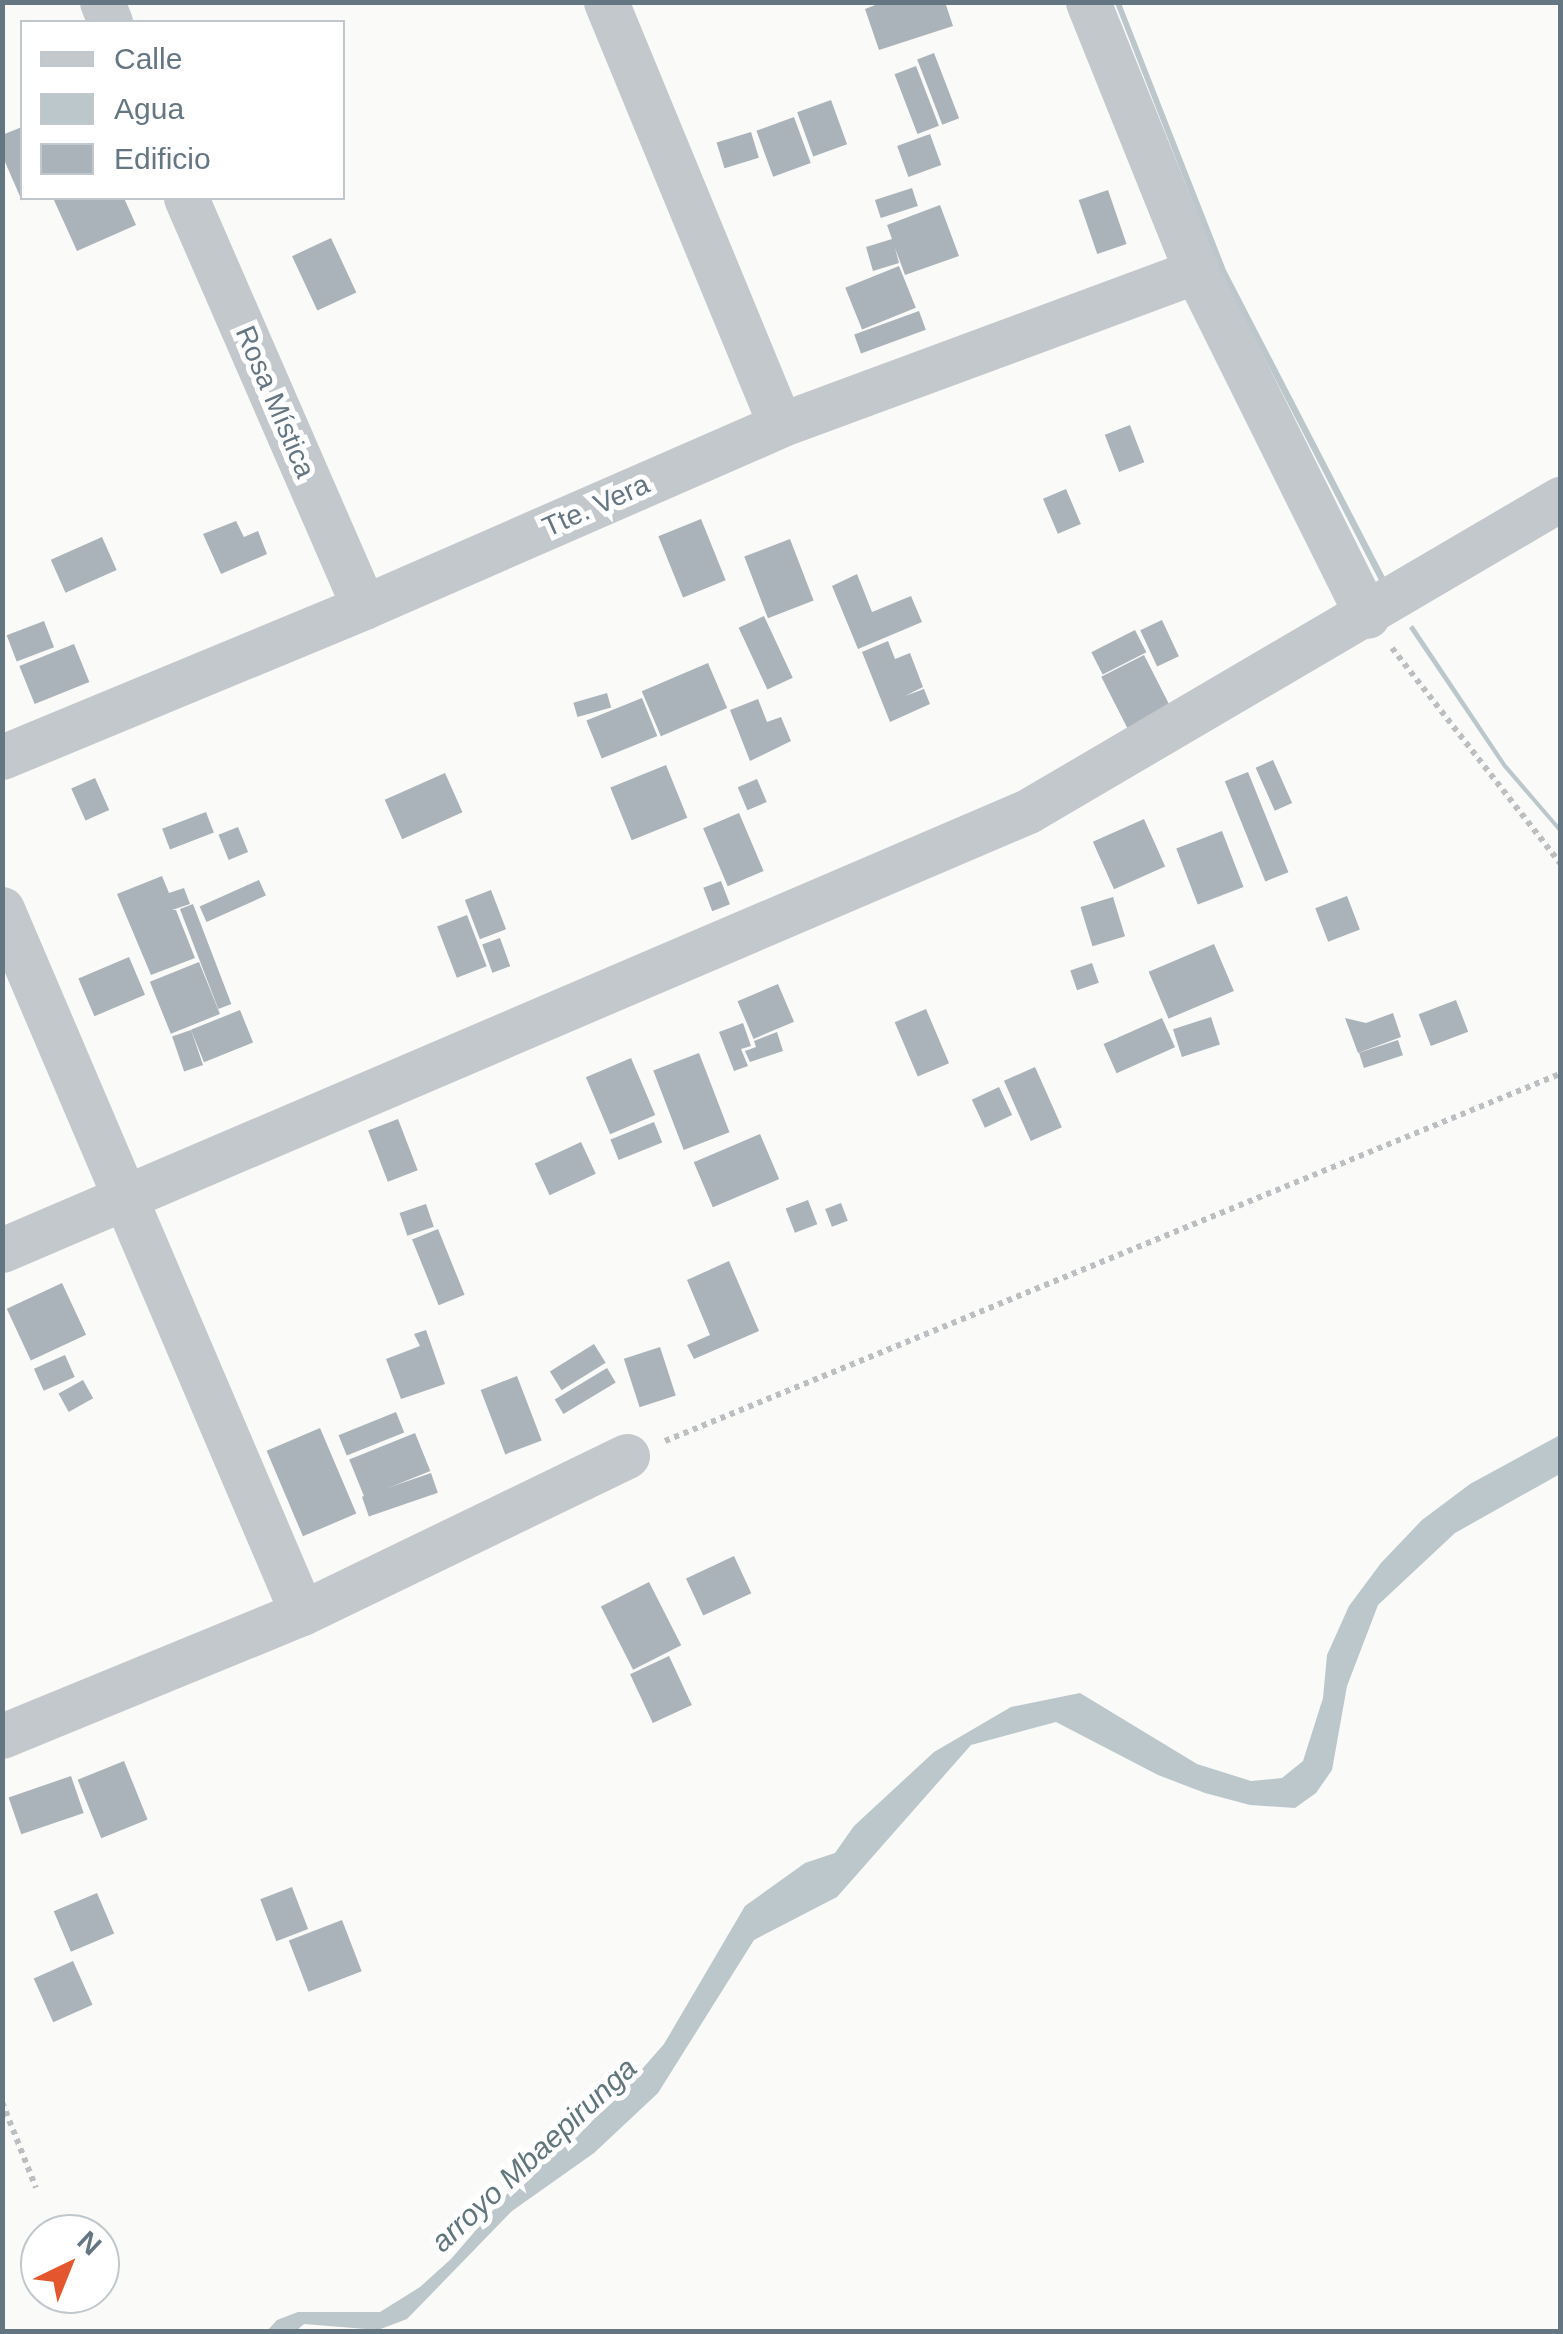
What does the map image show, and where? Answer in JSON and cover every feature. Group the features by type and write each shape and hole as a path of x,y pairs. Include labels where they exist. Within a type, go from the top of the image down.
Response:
{"street":[{"path":"606,2 780,426"},
{"path":"1088,2 1196,271 1367,616"},
{"name":"Rosa Mística","path":"187,200 364,607"},
{"name":"Tte. Vera","path":"2,757 364,607 780,426 1196,271"},
{"path":"2,1250 1028,812 1560,500"},
{"path":"2,909 302,1613"},
{"path":"2,1736 302,1613 627,1456"}],"path":[{"path":"1367,616 1560,864"},
{"path":"627,1456 1560,1074"},
{"path":"2,2102 36,2188"}],"water":[{"path":"1115,3 1121,3 1226,270 1390,587 1384,590 1220,272"},
{"path":"1413,625 1506,764 1560,827 1560,833 1503,767 1409,628"},
{"path":"1560,1435 1560,1474 1455,1533 1378,1605 1347,1686 1332,1770 1316,1793 1295,1808 1250,1805 1205,1793 1158,1775 1056,1722 971,1745 837,1897 754,1940 658,2093 594,2153 512,2211 407,2319 378,2330 304,2324 296,2331 267,2331 277,2320 298,2312 380,2312 420,2287 451,2259 528,2170 572,2142 664,2044 745,1906 805,1863 835,1853 854,1826 934,1752 1011,1707 1080,1693 1197,1764 1251,1781 1282,1778 1303,1761 1323,1698 1327,1655 1349,1606 1381,1563 1422,1520 1470,1484"}],"building":[{"path":"883,2 945,2 953,26 879,50 865,9"},
{"path":"934,53 959,118 942,125 917,59"},
{"path":"916,66 939,126 917,134 895,74"},
{"path":"831,100 847,144 813,156 797,112"},
{"path":"794,117 811,163 773,177 756,131"},
{"path":"20,128 20,196 2,155 2,135"},
{"path":"751,132 759,158 724,168 717,143"},
{"path":"930,134 941,165 908,177 897,146"},
{"path":"912,188 918,206 881,218 875,200"},
{"path":"1108,190 1127,244 1097,254 1079,200"},
{"path":"54,200 125,200 136,225 77,251"},
{"path":"940,205 959,256 905,275 895,248 899,263 873,271 866,247 892,239 887,225"},
{"path":"331,238 356,292 317,311 292,256"},
{"path":"899,266 916,308 862,329 845,288"},
{"path":"919,311 926,330 861,353 854,335"},
{"path":"1130,425 1144,462 1119,472 1105,435"},
{"path":"1066,489 1081,524 1058,534 1043,499"},
{"path":"701,519 726,580 683,597 658,536"},
{"path":"236,521 244,537 258,531 267,554 221,574 203,534"},
{"path":"102,537 117,570 65,593 51,560"},
{"path":"790,539 814,601 768,618 744,557"},
{"path":"857,574 872,612 911,596 922,622 858,649 832,586"},
{"path":"764,616 793,678 767,689 739,628"},
{"path":"1162,620 1179,656 1157,666 1140,630"},
{"path":"44,621 54,647 17,661 7,635"},
{"path":"1135,630 1146,652 1103,675 1091,652"},
{"path":"888,641 895,659 910,653 923,687 905,696 924,689 930,704 890,722 862,652"},
{"path":"74,644 89,682 35,704 19,666"},
{"path":"1144,655 1173,712 1130,734 1101,677"},
{"path":"708,663 727,708 661,736 642,691"},
{"path":"607,693 611,707 577,717 573,703"},
{"path":"642,698 657,736 602,758 586,720"},
{"path":"758,699 767,722 781,717 791,741 750,761 730,710"},
{"path":"1273,760 1292,803 1275,811 1256,768"},
{"path":"666,765 687,818 632,840 610,787"},
{"path":"1248,772 1288,872 1265,882 1225,781"},
{"path":"445,773 462,812 402,839 385,800"},
{"path":"95,778 109,810 85,821 71,789"},
{"path":"757,779 767,802 747,810 738,787"},
{"path":"206,812 214,833 170,849 162,829"},
{"path":"739,813 764,871 728,886 703,828"},
{"path":"1144,819 1165,867 1114,889 1093,842"},
{"path":"238,827 248,852 229,860 219,835"},
{"path":"1222,831 1244,887 1198,905 1176,849"},
{"path":"162,876 169,893 184,888 190,904 172,910 176,910 195,958 151,975 117,894"},
{"path":"259,880 266,896 207,922 200,906"},
{"path":"721,881 730,904 712,911 703,888"},
{"path":"491,890 506,929 480,939 465,900"},
{"path":"1347,896 1360,930 1328,942 1315,908"},
{"path":"1113,897 1125,936 1092,946 1080,907"},
{"path":"193,904 231,1004 218,1009 180,909"},
{"path":"467,915 487,966 457,978 437,926"},
{"path":"500,938 510,966 492,973 482,944"},
{"path":"1214,944 1234,991 1169,1019 1149,972"},
{"path":"129,957 145,995 94,1016 78,978"},
{"path":"199,962 220,1014 171,1034 150,982"},
{"path":"1092,963 1099,983 1077,990 1070,970"},
{"path":"778,984 794,1022 754,1039 737,1001"},
{"path":"1456,1000 1468,1032 1431,1046 1419,1014"},
{"path":"926,1009 949,1063 918,1077 895,1022"},
{"path":"240,1010 253,1042 204,1062 191,1030"},
{"path":"1393,1013 1401,1037 1358,1053 1345,1018 1366,1023"},
{"path":"1211,1017 1220,1045 1182,1057 1173,1029"},
{"path":"1162,1018 1175,1047 1117,1073 1104,1044"},
{"path":"743,1023 751,1046 741,1049 748,1066 734,1071 719,1032"},
{"path":"191,1030 203,1065 184,1071 172,1037"},
{"path":"777,1032 783,1051 750,1062 745,1051 756,1047 754,1041"},
{"path":"1398,1040 1403,1055 1364,1068 1359,1053"},
{"path":"699,1053 729,1132 684,1150 653,1071"},
{"path":"631,1058 655,1115 610,1134 586,1077"},
{"path":"1035,1067 1062,1127 1031,1141 1004,1081"},
{"path":"999,1087 1012,1115 985,1128 972,1100"},
{"path":"398,1119 418,1170 388,1182 368,1130"},
{"path":"654,1122 662,1142 619,1160 610,1140"},
{"path":"760,1134 779,1179 713,1207 694,1162"},
{"path":"581,1142 596,1174 550,1195 535,1164"},
{"path":"808,1200 817,1224 795,1233 786,1209"},
{"path":"841,1203 848,1221 832,1227 825,1209"},
{"path":"426,1204 434,1227 407,1236 400,1213"},
{"path":"438,1229 465,1295 439,1305 412,1239"},
{"path":"729,1261 759,1331 694,1359 687,1345 710,1335 687,1280"},
{"path":"62,1283 86,1335 31,1360 7,1309"},
{"path":"426,1330 445,1384 401,1399 386,1359 420,1346 414,1334"},
{"path":"594,1344 606,1363 562,1390 550,1372"},
{"path":"660,1347 676,1396 640,1407 624,1359"},
{"path":"65,1355 75,1377 44,1391 34,1369"},
{"path":"607,1368 616,1383 563,1414 555,1399"},
{"path":"517,1376 542,1440 505,1454 481,1390"},
{"path":"83,1380 93,1398 69,1412 59,1394"},
{"path":"396,1412 404,1432 347,1456 339,1435"},
{"path":"320,1428 356,1514 303,1536 267,1451"},
{"path":"415,1433 430,1471 365,1498 349,1460"},
{"path":"431,1473 438,1493 369,1517 362,1497"},
{"path":"734,1556 751,1593 703,1616 686,1578"},
{"path":"649,1582 681,1645 633,1670 601,1607"},
{"path":"669,1656 692,1705 653,1723 630,1674"},
{"path":"124,1761 148,1819 101,1838 78,1780"},
{"path":"71,1776 84,1813 21,1834 9,1797"},
{"path":"292,1887 308,1929 276,1941 260,1899"},
{"path":"97,1893 114,1934 71,1952 54,1911"},
{"path":"342,1920 362,1971 308,1992 289,1940"},
{"path":"73,1961 93,2005 53,2022 34,1978"}],"water label":[{"name":"arroyo Mbaepirunga","path":"534,2155"}]}
